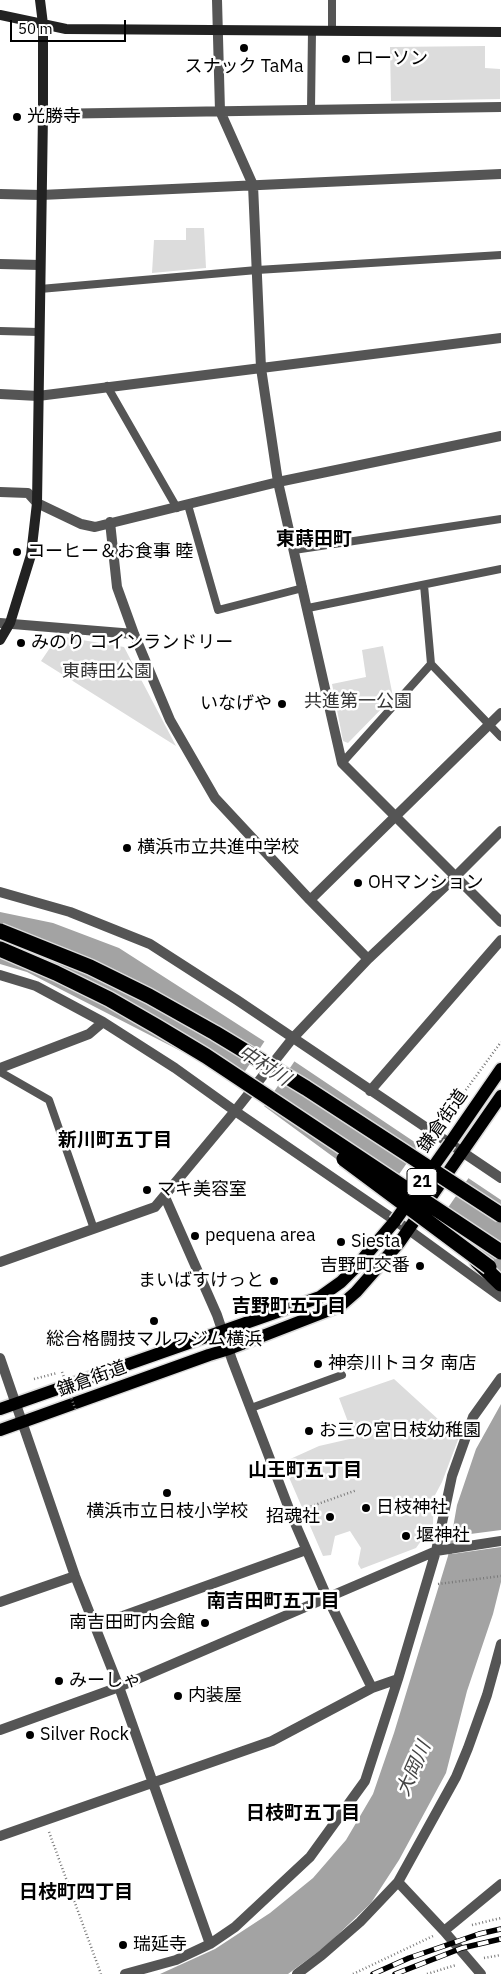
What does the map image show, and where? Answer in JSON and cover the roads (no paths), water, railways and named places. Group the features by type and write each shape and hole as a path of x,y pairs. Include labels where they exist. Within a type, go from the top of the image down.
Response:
{"highway":[{"path":"0,931 90,967 149,996 458,1176 501,1204"},
{"path":"0,949 110,999 206,1056 501,1252"},
{"path":"206,1056 501,1275"},
{"path":"306,1088 501,1215"},
{"path":"465,1249 501,1284"}],"main road":[{"name":"鎌倉街道","path":"0,1409 320,1297 350,1273 394,1221 501,1069"},
{"name":"鎌倉街道","path":"0,1430 229,1349 340,1306 369,1279 409,1230 501,1096"}],"street":[{"path":"0,640 31,555 37,503 43,114 43,24 40,0"},
{"path":"218,0 217,30 220,110 252,185 262,368 278,482 304,588 342,762 501,922"},
{"path":"0,15 66,29 501,32"},
{"path":"43,114 501,107"},
{"path":"0,194 41,195 501,174"},
{"path":"0,264 40,265"},
{"path":"0,394 38,396 501,338"},
{"path":"0,492 28,493 37,503 82,524 95,526 177,508 278,482 501,436"},
{"path":"110,522 116,587 170,720 215,798 368,959"},
{"path":"5,623 134,634"},
{"path":"310,900 501,713"},
{"path":"0,1262 154,1207 235,1111 292,1038 368,959 501,831"},
{"path":"0,892 70,912 150,944 237,1000 501,1178"},
{"path":"370,1091 501,940"},
{"path":"0,976 36,986 103,1022 175,1068 409,1230 501,1297"},
{"path":"0,1068 89,1034 103,1022"},
{"path":"164,1197 224,1331 250,1408 290,1514 327,1597 372,1688"},
{"path":"0,1358 75,1576 119,1687 151,1782 210,1944"},
{"path":"125,1974 176,1960 210,1944 235,1927 310,1856 365,1781 436,1551 452,1476 474,1417 501,1378"},
{"path":"0,1730 119,1687 436,1551 501,1541"},
{"path":"95,1626 306,1550"},
{"path":"0,1602 75,1576"},
{"path":"297,1974 360,1922 398,1882 456,1777 487,1695 501,1644"},
{"path":"0,1836 272,1741 372,1688 398,1679"},
{"path":"398,1882 481,1974"},
{"path":"444,1931 501,1884"}],"lane":[{"path":"332,0 332,31"},
{"path":"312,31 312,109"},
{"path":"40,290 256,270 501,255"},
{"path":"0,331 39,332"},
{"path":"107,386 177,508"},
{"path":"188,505 218,610 304,588"},
{"path":"294,550 501,519"},
{"path":"308,608 501,569"},
{"path":"424,585 431,664 501,737"},
{"path":"342,762 431,664"},
{"path":"0,1072 49,1100 94,1229"},
{"path":"250,1408 342,1375"}],"water":[{"name":"中村川","path":"0,912 53,923 119,948 270,1045 501,1200 501,1280 208,1065 27,972 0,964"},
{"name":"大岡川","path":"501,1404 501,1582 493,1614 467,1691 446,1773 399,1860 371,1903 326,1946 288,1974 160,1974 215,1949 270,1913 313,1878 346,1840 373,1794 394,1733 448,1556 457,1505 476,1449"}],"railway":[{"path":"373,1974 409,1958 479,1934 501,1929"},
{"path":"395,1974 462,1948 501,1939"}],"place":[{"name":"スナック TaMa","path":"244,48"},
{"name":"ローソン","path":"346,59"},
{"name":"光勝寺","path":"17,117"},
{"name":"コーヒー＆お食事 睦","path":"17,552"},
{"name":"みのり コインランドリー","path":"21,643"},
{"name":"いなげや","path":"282,704"},
{"name":"横浜市立共進中学校","path":"127,848"},
{"name":"OHマンション","path":"358,883"},
{"name":"マキ美容室","path":"147,1190"},
{"name":"pequena area","path":"195,1236"},
{"name":"Siesta","path":"341,1242"},
{"name":"吉野町交番","path":"420,1266"},
{"name":"まいばすけっと","path":"274,1281"},
{"name":"総合格闘技マルワジム横浜","path":"154,1321"},
{"name":"神奈川トヨタ 南店","path":"318,1364"},
{"name":"お三の宮日枝幼稚園","path":"309,1431"},
{"name":"横浜市立日枝小学校","path":"167,1493"},
{"name":"日枝神社","path":"366,1508"},
{"name":"招魂社","path":"330,1517"},
{"name":"堰神社","path":"406,1536"},
{"name":"南吉田町内会館","path":"205,1623"},
{"name":"みーしゃ","path":"59,1681"},
{"name":"内装屋","path":"178,1696"},
{"name":"Silver Rock","path":"30,1735"},
{"name":"瑞延寺","path":"123,1945"}],"district":[{"name":"東蒔田町","path":"314,540"},
{"name":"新川町五丁目","path":"115,1141"},
{"name":"吉野町五丁目","path":"289,1307"},
{"name":"山王町五丁目","path":"305,1471"},
{"name":"南吉田町五丁目","path":"273,1602"},
{"name":"日枝町五丁目","path":"303,1814"},
{"name":"日枝町四丁目","path":"76,1893"}],"park label":[{"name":"東蒔田公園","path":"107,672"},
{"name":"共進第一公園","path":"358,702"}]}
